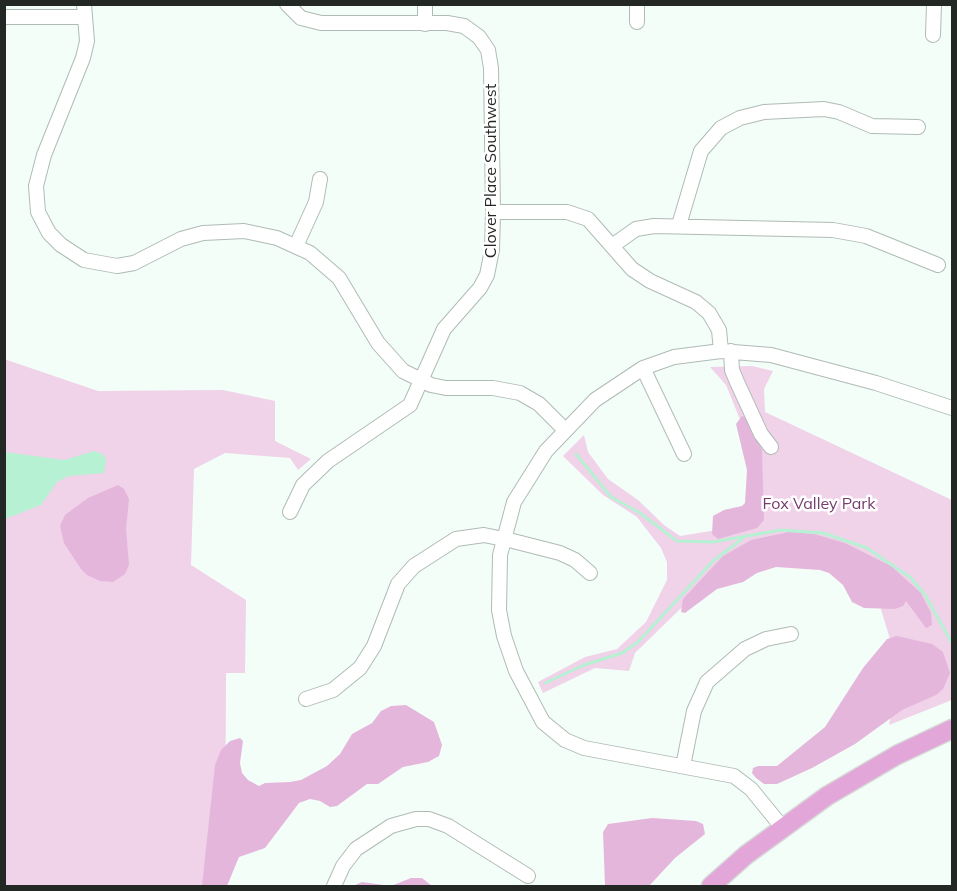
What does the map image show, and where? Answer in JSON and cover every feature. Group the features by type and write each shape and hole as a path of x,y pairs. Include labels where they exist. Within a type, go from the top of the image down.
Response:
{"main road":[{"path":"711,886 782,827 866,772 952,729"}],"street":[{"name":"Clover Place Southwest","path":"287,4 301,18 321,23 464,26 478,37 488,50 491,68 493,212 491,261 487,275 480,288 444,329 422,382 408,408 336,454 301,489 290,512"},
{"path":"425,4 425,24"},
{"path":"637,4 637,22"},
{"path":"933,35 934,4"},
{"path":"4,17 84,10 87,41 79,72 36,179 38,212 54,238 77,257 110,266 134,263 186,237 212,232 254,232 297,246 318,259 339,278 390,360 422,382 446,388 493,388 520,393 539,404 565,430"},
{"path":"679,225 701,151 721,128 740,118 764,112 824,109 839,112 872,126 918,127"},
{"path":"297,246 316,202 320,179"},
{"path":"493,212 573,214 592,222 625,262 640,275 696,302 709,313 719,330 737,382 761,434 771,447"},
{"path":"612,246 636,229 679,225 812,229 858,233 938,265"},
{"path":"782,827 751,789 734,776 584,748 565,740 541,719 516,671 500,621 498,581 503,538 511,510 525,481 565,430 607,390 643,368 674,357 726,351 783,357 876,383 952,408"},
{"path":"643,368 684,454"},
{"path":"306,699 333,690 360,668 374,646 394,590 414,566 464,537 484,535 503,538 560,553 590,573"},
{"path":"683,766 694,711 707,682 745,649 766,639 791,634"},
{"path":"334,886 343,866 356,849 391,826 416,819 434,820 448,826 528,876"}],"green space":[{"path":"4,359 98,391 223,390 275,401 275,441 311,459 298,470 290,458 225,453 194,469 191,565 246,600 245,673 226,673 225,886 5,886"},
{"name":"Fox Valley Park","path":"752,366 773,371 764,389 765,412 952,500 952,700 889,725 899,669 877,596 827,565 759,559 710,580 635,653 629,671 595,668 543,693 538,682 585,657 617,649 646,622 667,580 667,562 661,548 637,517 603,495 563,456 584,435 588,452 608,479 638,500 664,525 680,536 736,527 752,519 752,449 726,385 710,367"}],"shaded area":[{"path":"742,416 746,417 762,450 764,520 757,528 718,539 712,534 713,516 745,503 747,470 736,424"},
{"path":"94,451 103,454 106,460 104,473 69,476 57,482 41,505 5,519 5,452 64,460"},
{"path":"118,485 124,489 129,499 126,529 129,565 125,574 113,582 100,581 87,575 81,569 64,543 60,526 65,515 88,498"},
{"path":"789,532 814,534 845,543 891,566 921,593 931,613 932,625 926,628 906,601 903,606 895,609 864,608 852,602 843,585 829,573 820,570 776,567 757,573 743,582 717,589 685,613 681,612 683,599 723,556 751,540"},
{"path":"897,636 932,644 943,652 950,673 943,689 936,695 902,710 855,744 812,768 777,784 764,784 756,778 752,773 753,768 777,766 825,727 863,668 887,639"},
{"path":"406,705 434,722 442,745 439,756 428,762 403,767 378,784 367,784 337,806 330,807 320,801 310,799 299,803 265,848 239,857 227,886 202,886 215,765 221,750 230,741 240,738 243,741 240,763 242,773 248,780 259,786 265,783 301,780 327,766 340,754 352,734 372,723 381,711 391,706"},
{"path":"652,818 696,821 703,824 705,834 675,858 649,886 605,886 603,832 608,824"},
{"path":"411,878 422,878 432,886 391,886"},
{"path":"362,882 391,886 353,886"}],"waterway":[{"path":"576,454 611,497 640,513 677,541 713,542 781,530 823,533 867,548 911,578 925,595 952,643"},
{"path":"545,683 584,665 622,653 638,642 713,561 742,539"}]}
